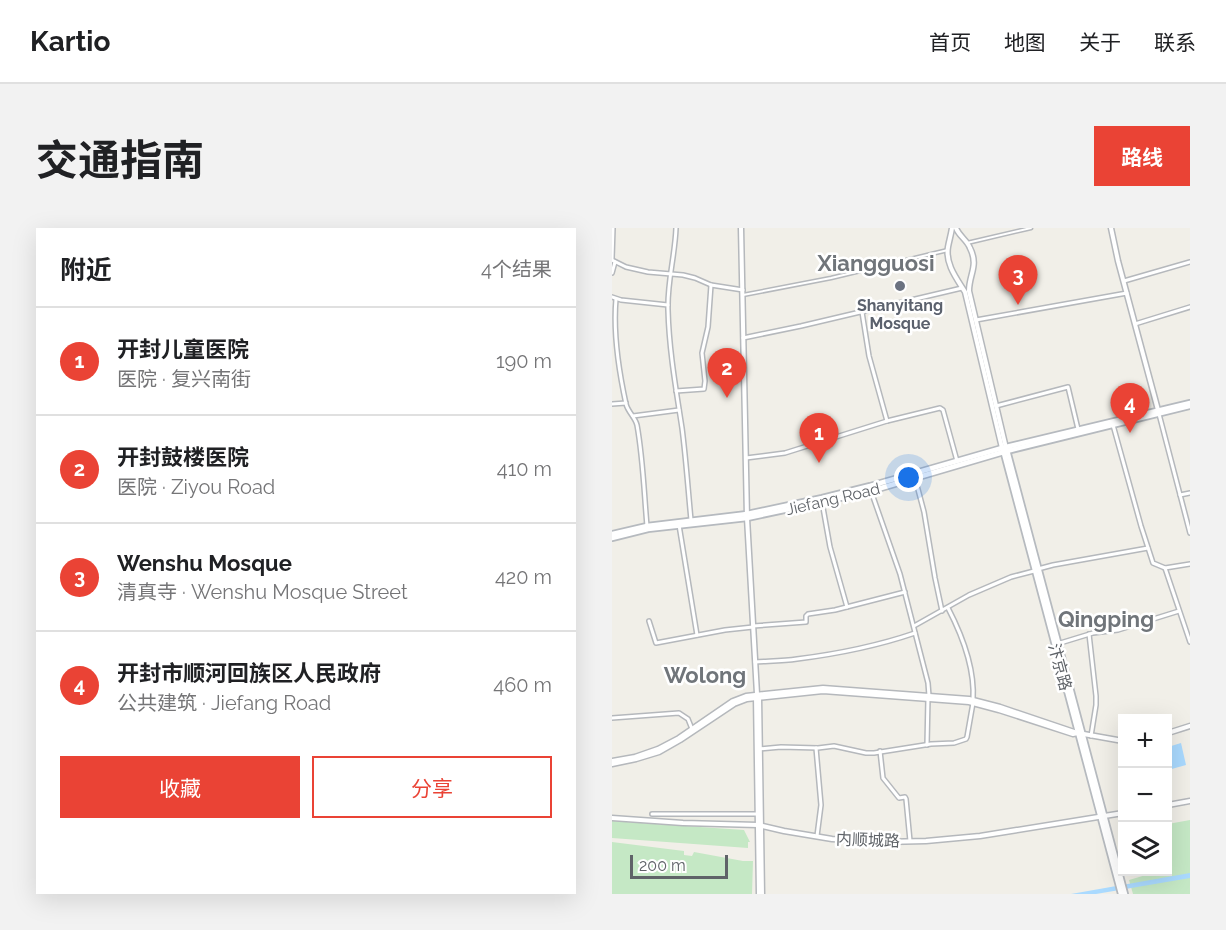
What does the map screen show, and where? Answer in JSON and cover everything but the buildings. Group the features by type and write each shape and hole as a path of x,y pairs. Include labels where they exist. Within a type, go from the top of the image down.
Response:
{"main road":[{"name":"Jiefang Road","path":"612,536 747,516 822,502 915,478 1078,429 1190,405"},
{"name":"Jiefang Road","path":"612,536 647,526 747,516 870,486 957,461 1113,425 1158,412"},
{"name":"汴京路","path":"1005,450 1123,893"},
{"name":"汴京路","path":"1036,570 1058,644 1080,734"}],"street":[{"path":"612,273 613,228"},
{"path":"676,228 670,274 669,333 691,520"},
{"path":"741,228 747,516 757,696 761,894"},
{"path":"954,228 971,249 974,266 970,295 1005,450"},
{"path":"954,228 948,250 951,268 965,292 1005,450"},
{"path":"967,243 1031,228"},
{"path":"1111,228 1190,533"},
{"path":"613,260 626,267 695,278 711,285 743,292 831,278 948,250"},
{"path":"1124,281 1190,262"},
{"path":"676,392 704,389 702,353 708,327 711,285"},
{"path":"743,338 801,327 962,288"},
{"path":"976,320 1126,292"},
{"path":"647,526 640,446 636,419 628,410 626,403 618,353 614,298 668,305"},
{"path":"1135,324 1190,307"},
{"path":"862,312 869,356 887,422"},
{"path":"996,406 1068,387 1078,429"},
{"path":"612,404 626,403"},
{"path":"746,458 785,453 940,408 943,410 957,461"},
{"path":"633,417 679,410"},
{"path":"1113,425 1153,563 1165,568 1190,564"},
{"path":"915,478 925,517 942,611"},
{"path":"871,490 905,592 928,683 927,745"},
{"path":"1180,495 1190,493"},
{"path":"822,502 830,547 847,607"},
{"path":"679,525 697,635"},
{"path":"914,626 969,595 1036,570 1148,548"},
{"path":"1165,568 1190,642"},
{"path":"649,621 656,643 753,626 806,622 807,614 847,607 905,592"},
{"path":"758,749 834,746 866,753 954,743 966,739 973,702 973,681 959,632 948,608"},
{"path":"1058,644 1089,634 1118,630 1179,611"},
{"path":"755,662 797,659 848,651 885,643 915,633"},
{"path":"1089,634 1096,696 1091,736"},
{"path":"612,763 658,749 733,701 746,696 832,691 960,698 1000,707 1080,734 1118,740"},
{"path":"612,763 659,752 734,704 757,696"},
{"path":"612,718 679,713 688,719 692,729"},
{"path":"1172,731 1190,726"},
{"path":"816,748 821,806 817,837"},
{"path":"758,749 760,825"},
{"path":"880,752 884,781 899,798 905,797 906,799 910,842"},
{"path":"1172,804 1190,801"},
{"path":"652,814 758,814"},
{"name":"内顺城路","path":"612,818 760,825 832,839 910,842 980,836 1118,814"},
{"path":"693,815 693,823"}],"green space":[{"path":"1190,820 1190,894 1133,894 1129,880 1143,876 1172,876 1172,823"},
{"path":"612,821 744,830 750,842 748,842 748,848 612,838"},
{"path":"612,842 684,851 684,855 692,856 694,852 753,861 752,894 612,894"}],"water":[{"path":"1181,743 1186,765 1172,769 1172,746"},
{"path":"1190,873 1190,878 1096,894 1071,894"}],"place":[{"name":"Shanyitang Mosque","path":"900,286"},
{"name":"Wenshu Mosque","path":"1018,305"},
{"name":"开封鼓楼医院","path":"727,398"},
{"name":"开封市顺河回族区人民政府","path":"1130,433"},
{"name":"开封儿童医院","path":"819,463"}],"district":[{"name":"Xiangguosi","path":"876,263"},
{"name":"Qingping","path":"1106,619"},
{"name":"Wolong","path":"705,675"}]}
